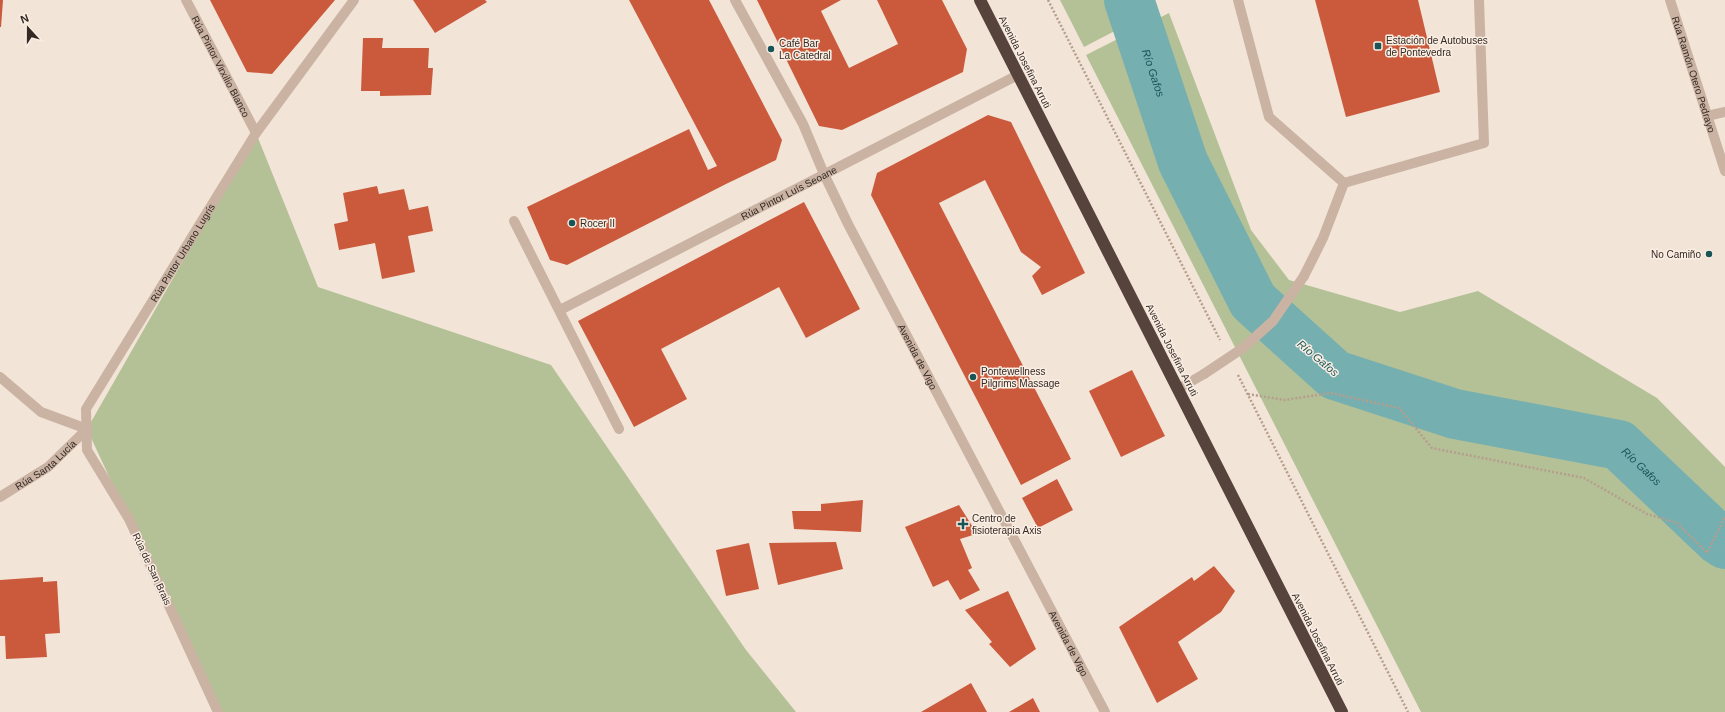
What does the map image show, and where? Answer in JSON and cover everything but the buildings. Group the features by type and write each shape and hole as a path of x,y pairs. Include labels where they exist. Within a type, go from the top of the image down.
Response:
{"highway":[{"name":"Avenida Josefina Arruti","path":"980,0 1342,712"}],"street":[{"name":"Rúa Pintor Virxilio Blanco","path":"186,0 256,133"},
{"name":"Rúa Pintor Urbano Lugrís","path":"87,429 86,409 256,133 354,0"},
{"name":"Avenida de Vigo","path":"735,0 803,124 824,174 848,224 1105,712"},
{"path":"1238,0 1268,117 1344,183"},
{"path":"1344,183 1484,143 1479,0"},
{"name":"Rúa Ramón Otero Pedrayo","path":"1670,0 1725,171"},
{"name":"Rúa Pintor Luís Seoane","path":"560,310 1018,75"},
{"path":"1707,116 1725,112"},
{"path":"1178,389 1243,348 1273,321 1304,276 1323,238 1344,183"},
{"path":"514,221 619,429"},
{"path":"0,377 41,412 87,429"},
{"name":"Rúa Santa Lucía","path":"0,497 48,467 87,429"},
{"name":"Rúa de San Brais","path":"87,429 87,450 129,519 218,712"}],"path":[{"path":"1247,394 1284,400 1331,393 1399,408 1432,448 1584,478 1647,514 1677,522 1707,553 1725,517"}],"green space":[{"path":"1060,0 1121,0 1130,23 1084,47"},
{"path":"1169,13 1251,230 1289,280 1400,312 1478,291 1657,398 1725,467 1725,712 1421,712 1086,55"},
{"path":"256,133 318,287 551,365 746,650 796,712 218,712 87,429"}],"waterway":[{"name":"Río Gafos","path":"1129,0 1183,162 1253,301 1335,375 1455,414 1619,445 1725,544"}],"place":[{"name":"Estación de Autobuses de Pontevedra","path":"1378,46"},
{"name":"Café Bar La Catedral","path":"771,49"},
{"name":"Rocer II","path":"572,223"},
{"name":"No Camiño","path":"1709,254"},
{"name":"Pontewellness Pilgrims Massage","path":"973,377"},
{"name":"Centro de fisioterapia Axis","path":"963,524"}]}
